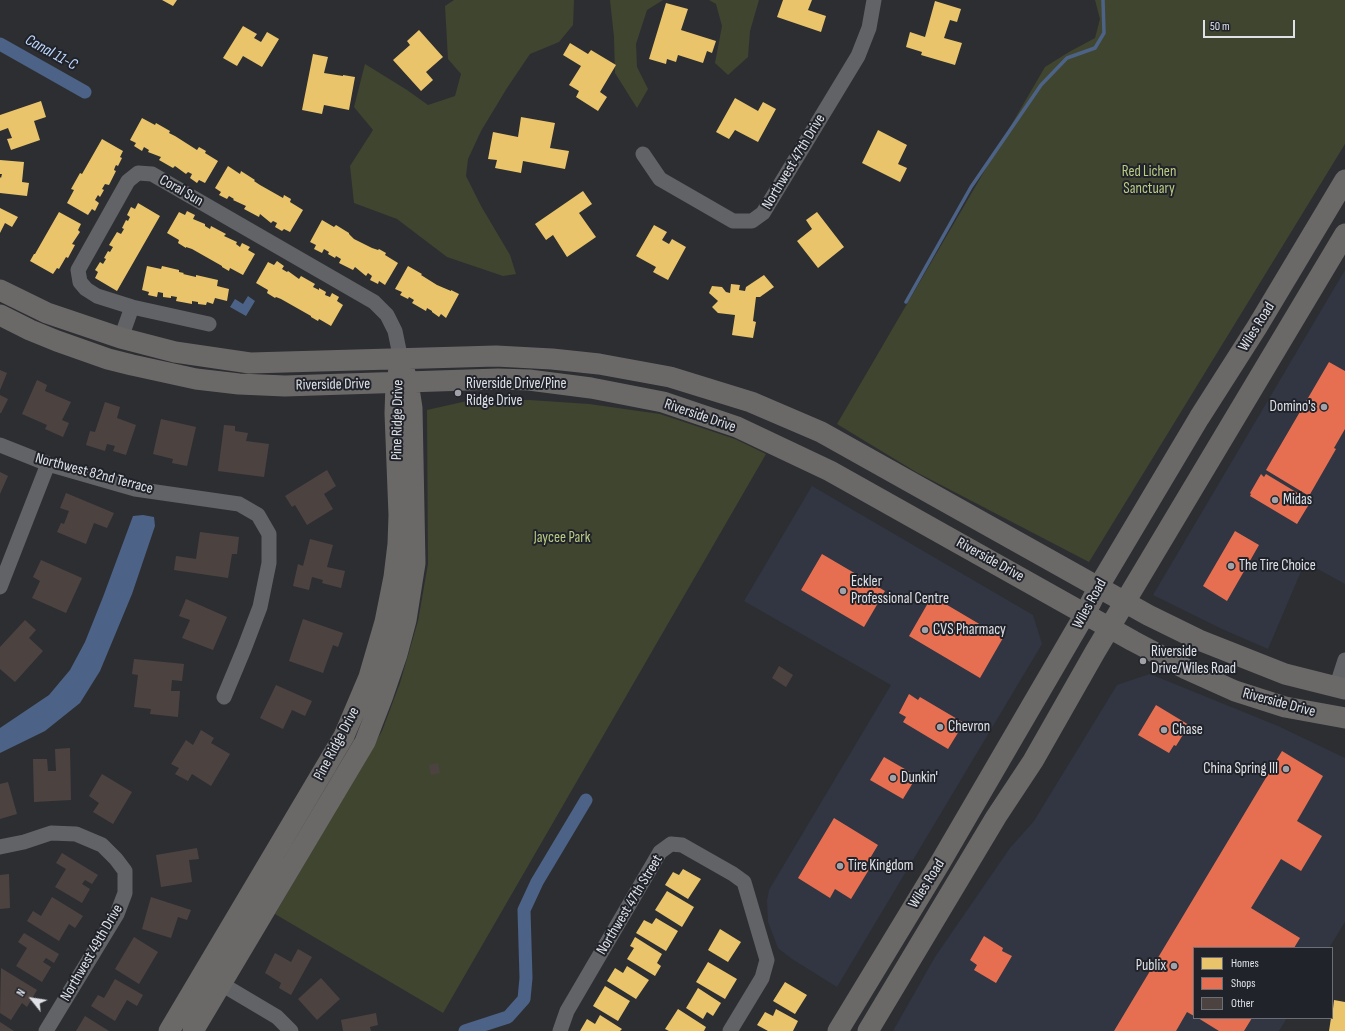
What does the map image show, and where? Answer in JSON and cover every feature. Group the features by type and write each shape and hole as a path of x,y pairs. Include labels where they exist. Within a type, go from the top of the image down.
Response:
{"street":[{"name":"Northwest 47th Drive","path":"643,154 660,179 733,221 752,221 763,213 858,56 869,28 874,0"},
{"name":"Coral Sun","path":"209,324 132,307 97,296 86,289 80,282 78,270 128,181 138,174 152,174 374,302 387,315 395,331 401,360"},
{"name":"Wiles Road","path":"838,1031 944,856 1085,614 1099,586 1199,418 1257,327 1345,180"},
{"name":"Wiles Road","path":"868,1031 996,817 1033,761 1110,627 1345,234"},
{"name":"Riverside Drive","path":"0,290 47,313 121,338 175,352 250,363 401,360 496,356 552,359 599,364 670,377 751,402 821,432 1099,586 1148,615 1199,640 1286,674 1340,688"},
{"path":"121,338 132,307"},
{"name":"Riverside Drive","path":"0,315 30,330 108,359 196,378 239,384 285,386 498,379 529,380 591,388 663,402 737,427 830,471 1186,669 1235,691 1285,707 1345,718"},
{"name":"Pine Ridge Drive","path":"169,1031 344,736 369,677 385,622 394,577 398,544 399,515 395,413 402,382 401,360"},
{"name":"Pine Ridge Drive","path":"193,1031 365,742 397,654 406,620 415,563 412,408 402,382"},
{"name":"Northwest 82nd Terrace","path":"0,445 48,464 135,489 239,504 258,515 269,534 269,563 260,607 224,697"},
{"path":"0,587 48,464"},
{"path":"1340,688 1345,660"},
{"name":"Northwest 49th Drive","path":"0,847 24,842 51,833 76,834 102,845 116,859 125,871 125,893 117,914 46,1031"},
{"name":"Northwest 47th Street","path":"560,1031 567,1012 660,852 671,844 682,845 733,874 744,882 767,960 762,978 730,1031"},
{"path":"204,974 276,1017 291,1031"}],"shaded area":[{"path":"1345,270 1345,584 1305,562 1268,649 1222,629 1153,595"},
{"path":"812,486 1033,615 1042,644 837,987 792,959 778,948 768,922 767,901 769,890 891,685 744,601"},
{"path":"1150,674 1278,726 1345,758 1345,922 1330,947 1193,947 1193,1019 1286,1019 1279,1031 893,1031 935,957 1010,848 1034,821 1117,685"}],"green space":[{"path":"454,0 574,0 573,25 559,42 530,54 481,131 468,159 466,176 481,206 510,255 516,274 503,276 447,257 397,219 354,203 350,166 373,130 354,107 365,64 428,105 455,96 461,74 448,59 445,6"},
{"path":"610,0 663,0 647,10 636,44 637,67 648,89 637,108 615,73 614,37"},
{"path":"709,0 759,0 750,31 748,57 728,75 715,63 722,26 716,4"},
{"name":"Red Lichen Sanctuary","path":"1095,0 1345,0 1345,144 1089,562 916,472 837,424 1045,67 1095,38 1100,19"},
{"name":"Jaycee Park","path":"530,400 589,404 660,414 735,439 766,454 443,1013 275,914 382,731 400,683 418,621 428,564 427,410 467,401"}],"water":[{"path":"248,296 255,301 246,316 230,307 235,299 243,304"},
{"path":"143,515 154,517 155,526 132,594 100,671 80,703 45,731 0,753 0,728 49,695 70,670 85,642 133,516"}],"building: Homes":[{"path":"162,0 177,0 173,6"},
{"path":"783,0 812,0 808,10 826,16 821,32 777,17"},
{"path":"935,1 961,9 957,22 950,20 944,38 962,43 955,65 921,55 922,52 906,47 910,32 925,37"},
{"path":"666,3 688,9 681,30 716,41 712,53 707,51 703,63 678,55 676,62 667,59 666,64 649,59"},
{"path":"243,26 257,34 254,38 261,42 267,32 279,39 262,67 243,56 237,66 223,58"},
{"path":"419,30 443,57 426,72 433,80 421,91 393,60 410,45 407,41"},
{"path":"570,43 588,54 591,50 616,65 600,92 607,97 598,111 576,97 579,91 569,85 581,66 563,55"},
{"path":"313,54 328,57 324,73 355,77 349,110 324,105 322,114 302,110"},
{"path":"735,98 758,111 763,102 776,109 758,142 735,130 729,139 716,132"},
{"path":"41,101 46,117 34,121 40,140 11,150 7,139 12,138 8,128 0,131 0,115"},
{"path":"521,117 555,123 550,148 569,151 565,169 523,161 521,173 495,168 497,160 488,159 493,132 518,137"},
{"path":"142,118 155,125 156,123 170,131 169,133 197,150 199,147 206,151 205,153 218,161 205,183 199,180 197,183 190,178 192,174 188,172 186,174 175,166 173,168 159,160 161,157 148,152 149,150 144,147 142,151 134,146 136,143 130,140"},
{"path":"878,130 907,145 898,164 907,168 900,182 862,163"},
{"path":"102,139 123,151 120,157 122,158 118,166 116,165 115,167 114,170 116,171 109,185 105,184 102,189 104,190 100,197 98,195 95,200 99,203 95,211 92,209 88,215 67,203 74,190 71,189 80,173 82,174"},
{"path":"0,160 24,162 22,182 29,183 27,196 0,193 0,177 1,178 2,174 0,174"},
{"path":"228,166 240,174 241,171 260,185 283,198 284,195 291,199 290,202 303,210 290,232 284,229 282,231 275,227 277,223 273,221 271,223 260,214 259,217 244,209 246,206 233,200 234,199 229,196 227,199 219,195 221,192 215,188"},
{"path":"583,191 592,204 579,213 596,237 567,257 553,235 546,240 535,224"},
{"path":"138,203 160,216 117,291 95,278 98,272 95,270 100,262 103,264 106,259 104,258 108,251 110,252 113,247 109,245 117,232 121,234 124,229 122,228 126,220 128,221 130,217 127,215 131,207 135,209"},
{"path":"0,208 18,217 12,227 5,223 0,233"},
{"path":"187,211 195,215 193,219 205,224 205,226 210,229 211,226 226,234 224,236 237,242 236,244 240,247 242,243 250,247 248,250 255,254 243,275 230,268 229,271 192,249 186,248 178,243 179,240 167,233 179,212 185,215"},
{"path":"59,212 81,224 78,230 80,232 72,244 75,245 68,258 66,257 59,269 57,268 53,274 30,261"},
{"path":"817,212 844,247 818,268 797,241 812,229 806,220"},
{"path":"322,220 334,227 336,225 349,233 354,239 372,248 379,249 386,253 385,255 398,263 385,285 379,281 378,284 370,280 372,276 368,273 366,276 355,267 353,270 339,263 341,259 336,256 335,258 328,254 329,252 324,249 322,253 314,249 316,245 310,242"},
{"path":"654,225 667,232 662,240 669,244 672,239 686,247 668,280 653,272 656,267 636,256"},
{"path":"277,261 284,266 282,269 287,272 288,271 299,279 301,276 315,284 313,287 319,290 319,288 326,292 325,295 330,297 332,293 339,297 337,301 343,305 331,326 319,319 318,321 281,299 275,298 267,293 268,290 256,283 268,262 274,265"},
{"path":"147,266 161,269 162,266 179,270 179,272 184,273 183,274 196,277 196,275 218,280 217,286 229,289 227,301 215,298 213,304 207,302 206,305 198,304 198,302 192,301 192,304 176,301 177,297 163,297 163,293 158,292 157,297 148,295 149,292 142,290"},
{"path":"408,266 437,285 459,294 446,318 441,314 439,317 427,308 426,311 412,303 414,300 400,295 402,292 395,289"},
{"path":"764,275 774,287 760,297 756,297 753,321 756,322 753,338 732,335 735,315 718,313 712,307 718,301 709,293 712,286 722,287 726,292 730,293 731,284 740,285 739,290 745,291 746,287"},
{"path":"683,869 701,879 688,899 665,885 673,872 679,875"},
{"path":"667,891 694,907 682,927 655,910"},
{"path":"656,918 678,931 666,951 636,933 644,920 652,924"},
{"path":"720,929 741,942 728,962 708,950"},
{"path":"635,937 662,954 657,963 661,966 655,976 627,959 634,948 630,946"},
{"path":"708,962 737,979 725,999 696,982"},
{"path":"627,966 649,980 636,999 607,981 615,968 623,973"},
{"path":"785,982 807,995 795,1014 773,1001"},
{"path":"605,986 630,1001 618,1021 593,1006"},
{"path":"698,988 721,1003 713,1016 707,1012 703,1019 686,1008"},
{"path":"1334,1000 1345,1002 1345,1031 1329,1031 1331,1019 1333,1019"},
{"path":"678,1009 706,1027 704,1031 669,1031 665,1029"},
{"path":"776,1009 798,1021 793,1031 768,1031 757,1025 765,1012 773,1016"},
{"path":"600,1015 622,1029 620,1031 580,1031 587,1019 595,1024"}],"building: Shops":[{"path":"1329,362 1345,371 1345,429 1334,448 1336,449 1309,496 1266,470"},
{"path":"1261,474 1264,477 1266,474 1311,501 1297,524 1250,496 1250,493"},
{"name":"The Tire Choice","path":"1235,531 1259,545 1227,601 1203,586"},
{"name":"Eckler Professional Centre","path":"822,554 885,591 864,627 801,590"},
{"name":"CVS Pharmacy","path":"932,596 1003,638 980,678 909,636"},
{"path":"909,694 918,700 920,697 964,723 948,749 903,722 906,717 899,713"},
{"name":"Chase","path":"1156,705 1189,725 1176,746 1174,745 1169,753 1138,735"},
{"path":"1282,751 1323,776 1297,821 1322,836 1301,871 1281,859 1251,908 1300,938 1295,947 1193,947 1193,1015 1187,1012 1176,1031 1114,1031"},
{"path":"884,757 917,776 903,799 870,780"},
{"path":"834,818 878,845 866,865 870,868 851,899 835,889 830,898 798,878"},
{"path":"984,936 1003,948 1002,951 1012,956 996,983 974,970 977,965 970,960"},
{"path":"1200,1019 1251,1019 1244,1031 1219,1031"}],"building: Other":[{"path":"0,370 7,373 0,390"},
{"path":"37,380 47,385 45,391 71,402 62,420 69,423 63,437 45,429 47,425 22,414"},
{"path":"0,395 8,399 1,413 0,413"},
{"path":"105,402 120,407 117,418 136,425 126,455 113,451 115,446 107,444 105,451 86,445 90,431 95,432"},
{"path":"161,419 196,427 187,466 172,463 173,459 153,454"},
{"path":"224,425 235,426 235,431 248,433 246,441 269,444 264,477 218,471"},
{"path":"327,470 336,486 324,494 333,509 307,525 295,505 292,507 285,496"},
{"path":"0,472 8,476 0,494"},
{"path":"66,493 114,513 107,528 94,523 86,544 57,532 61,523 64,524 69,511 60,508"},
{"path":"200,532 239,537 237,554 232,554 228,578 174,570 176,556 196,559"},
{"path":"310,539 333,545 327,567 345,571 341,588 322,583 323,580 312,577 309,590 293,586 298,564 303,566"},
{"path":"41,560 82,578 66,613 32,598 40,581 33,577"},
{"path":"186,599 227,617 213,650 182,638 190,620 179,616"},
{"path":"303,619 343,633 338,647 333,645 323,673 289,661"},
{"path":"25,620 36,630 29,638 43,651 15,682 0,669 0,647"},
{"path":"134,659 184,664 182,681 172,680 171,691 180,691 178,717 150,714 151,709 134,707 138,675 132,674"},
{"path":"779,666 793,675 786,687 772,678"},
{"path":"276,685 312,701 305,716 292,710 283,729 260,718"},
{"path":"201,730 214,738 211,743 230,754 211,786 192,774 188,781 175,774 179,768 171,764 186,740 193,745"},
{"path":"70,748 71,800 34,802 33,759 47,759 48,771 56,771 55,749"},
{"path":"438,763 440,773 431,775 429,765"},
{"path":"102,774 132,792 113,824 93,812 99,803 89,796"},
{"path":"8,782 17,814 0,819 0,784"},
{"path":"197,848 199,859 189,860 192,882 161,887 156,855"},
{"path":"62,853 98,875 92,884 85,880 82,884 90,889 82,903 55,887 66,869 56,863"},
{"path":"9,874 10,908 0,909 0,875"},
{"path":"52,897 83,916 75,928 69,924 59,941 27,921 33,911 41,916"},
{"path":"151,897 191,910 187,920 178,917 171,938 142,929"},
{"path":"24,933 59,954 54,963 46,958 43,962 51,967 42,982 16,966 27,948 18,942"},
{"path":"134,937 158,952 139,984 115,969"},
{"path":"298,949 312,957 291,995 279,988 281,983 265,973 275,953 291,962"},
{"path":"1,968 37,990 27,1007 22,1003 11,1020 0,1013"},
{"path":"321,978 340,999 317,1020 298,999"},
{"path":"115,979 143,995 137,1006 127,1000 115,1021 91,1006 98,995 104,998"},
{"path":"376,1013 378,1025 370,1027 371,1031 343,1031 341,1020"},
{"path":"85,1016 109,1031 76,1031"},
{"path":"0,1022 14,1031 0,1031"}],"waterway":[{"path":"906,302 971,187 1041,85 1067,58 1095,48 1104,33 1103,0"},
{"name":"Canal 11-C","path":"0,44 85,92"},
{"path":"465,1031 508,1017 524,999 526,978 524,910 537,882 586,800"}],"place":[{"name":"Riverside Drive/Pine Ridge Drive","path":"458,393"},
{"name":"Domino's","path":"1324,407"},
{"name":"Midas","path":"1275,500"},
{"name":"The Tire Choice","path":"1231,566"},
{"name":"Eckler Professional Centre","path":"843,591"},
{"name":"CVS Pharmacy","path":"925,630"},
{"name":"Riverside Drive/Wiles Road","path":"1143,661"},
{"name":"Chevron","path":"940,727"},
{"name":"Chase","path":"1164,730"},
{"name":"China Spring III","path":"1286,769"},
{"name":"Dunkin'","path":"893,778"},
{"name":"Tire Kingdom","path":"840,866"},
{"name":"Publix","path":"1174,966"}]}
